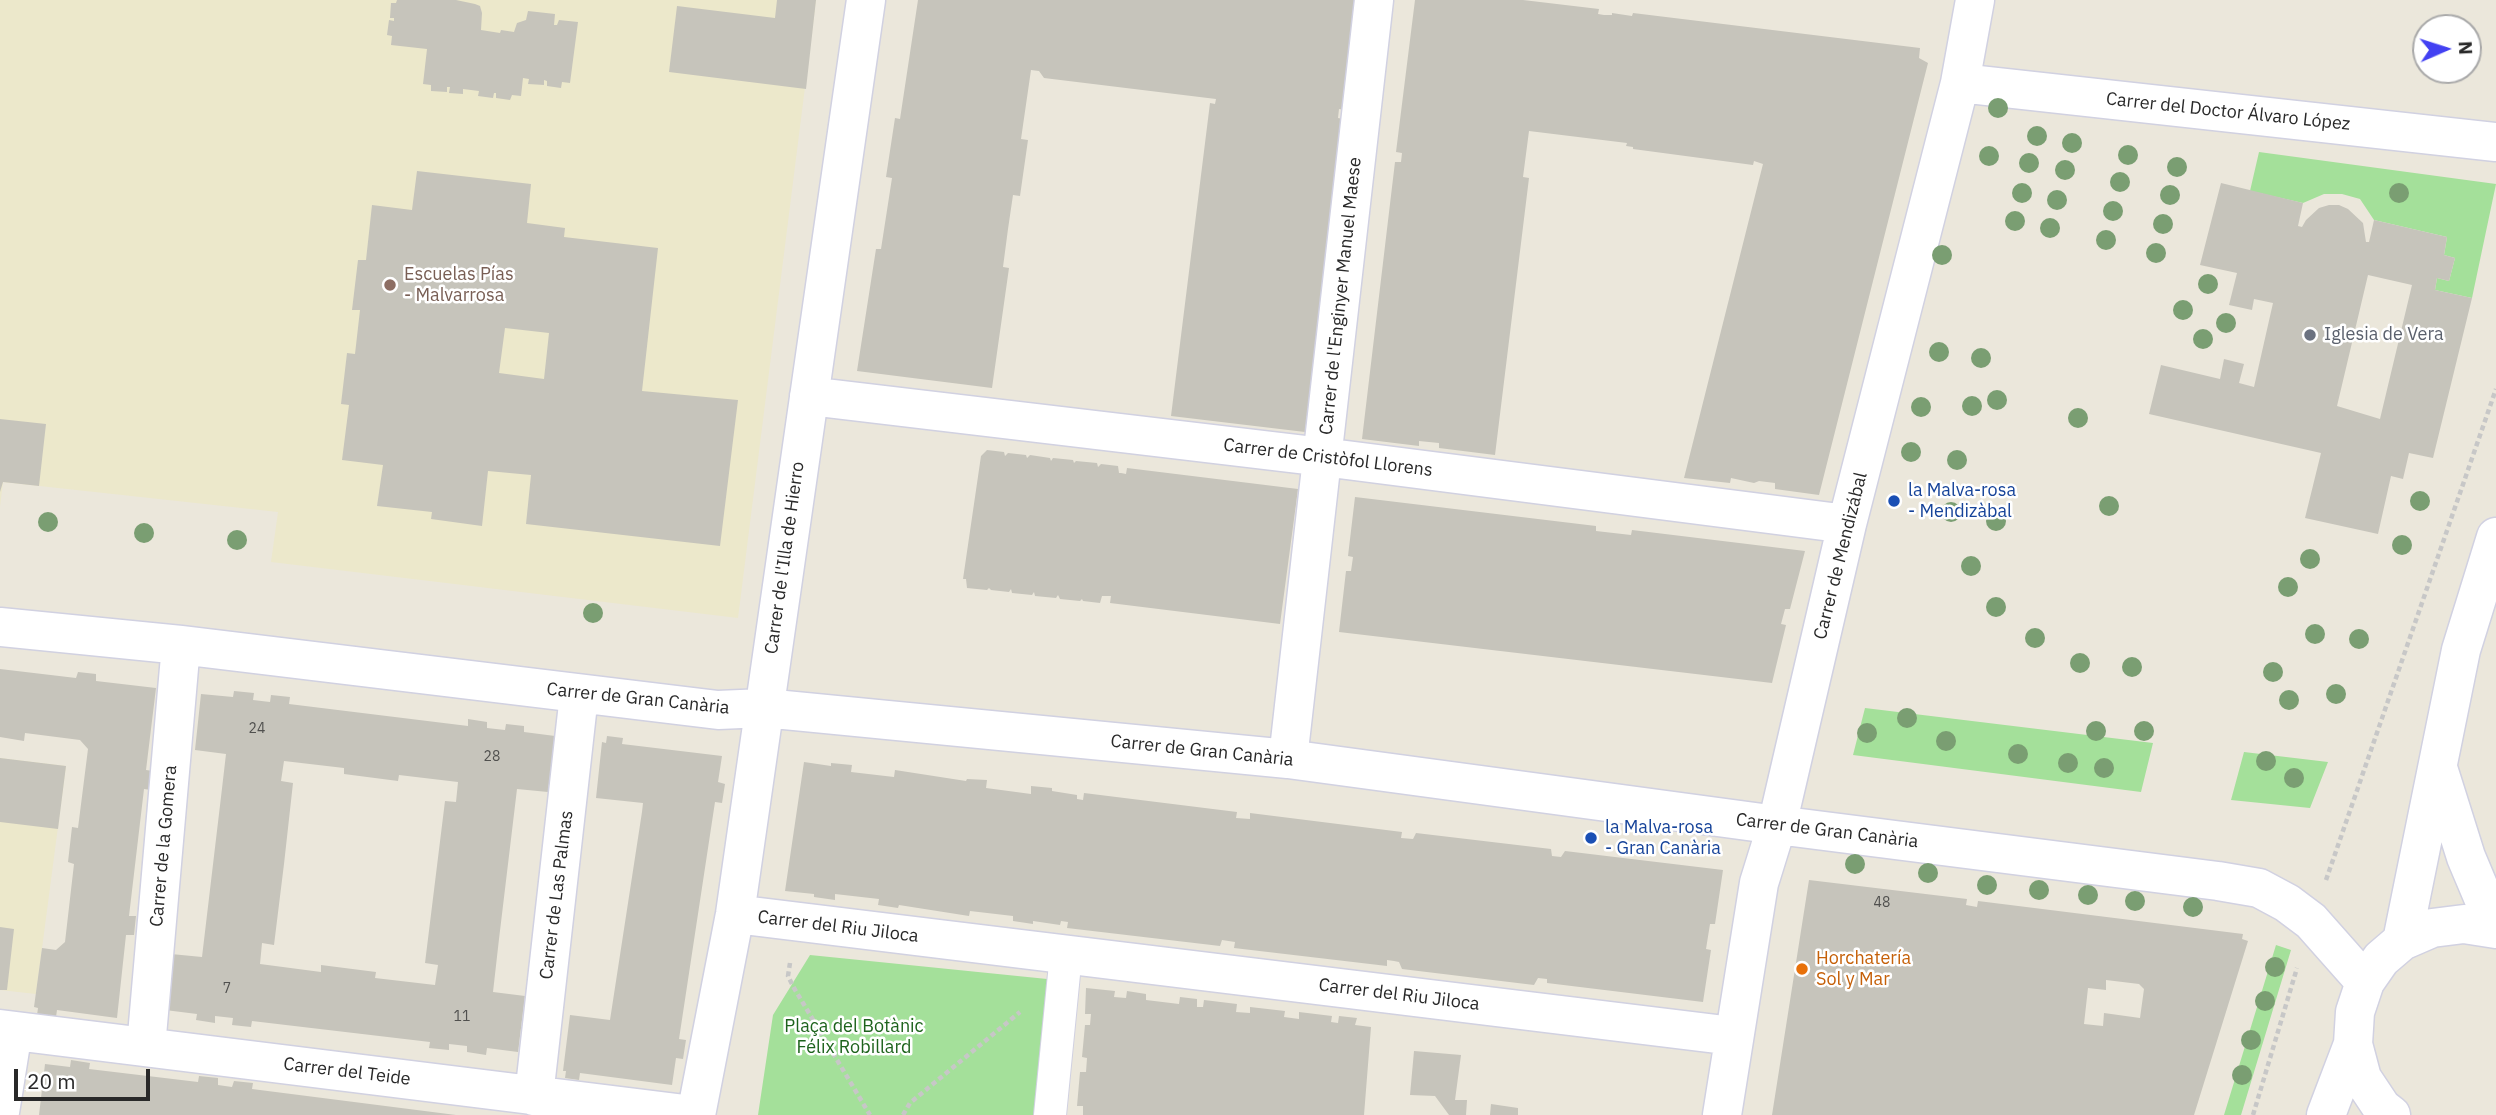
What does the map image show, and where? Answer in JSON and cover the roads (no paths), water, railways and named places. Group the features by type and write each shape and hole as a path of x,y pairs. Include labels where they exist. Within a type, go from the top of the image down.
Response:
{"street":[{"name":"Carrer de l'Illa de Hierro","path":"695,1115 735,914 866,0"},
{"name":"Carrer de l'Enginyer Manuel Maese","path":"1288,759 1374,0"},
{"name":"Carrer de Mendizábal","path":"1722,1115 1759,883 1777,825 1847,524 1960,83 1975,0"},
{"name":"Carrer del Doctor Álvaro López","path":"1960,83 2496,142"},
{"name":"Carrer de Cristòfol Llorens","path":"809,396 1323,457 1847,524"},
{"path":"2402,941 2461,650 2496,537"},
{"name":"Carrer de Gran Canària","path":"0,627 181,645 718,710 764,708 1288,759 2259,888 2287,903 2311,921 2365,982"},
{"name":"Carrer de la Gomera","path":"146,1047 181,645"},
{"name":"Carrer de Las Palmas","path":"534,1096 579,695"},
{"path":"2437,763 2466,858 2496,928"},
{"name":"Carrer del Riu Jiloca","path":"735,914 1065,965 1733,1036"},
{"path":"2326,1115 2353,1044 2355,1012 2365,982 2381,959 2402,941 2432,928 2464,924 2496,928"},
{"path":"1051,1115 1065,965"},
{"path":"0,1112 6,1030"},
{"name":"Carrer del Teide","path":"6,1030 695,1115"},
{"path":"2353,1044 2362,1078 2382,1108 2391,1115"}],"place":[{"name":"Escuelas Pías - Malvarrosa","path":"390,285"},
{"name":"Iglesia de Vera","path":"2310,335"},
{"name":"la Malva-rosa - Mendizàbal","path":"1894,501"},
{"name":"la Malva-rosa - Gran Canària","path":"1591,838"},
{"name":"Horchatería Sol y Mar","path":"1802,969"}],"park label":[{"name":"Plaça del Botànic Félix Robillard","path":"854,1037"}]}
